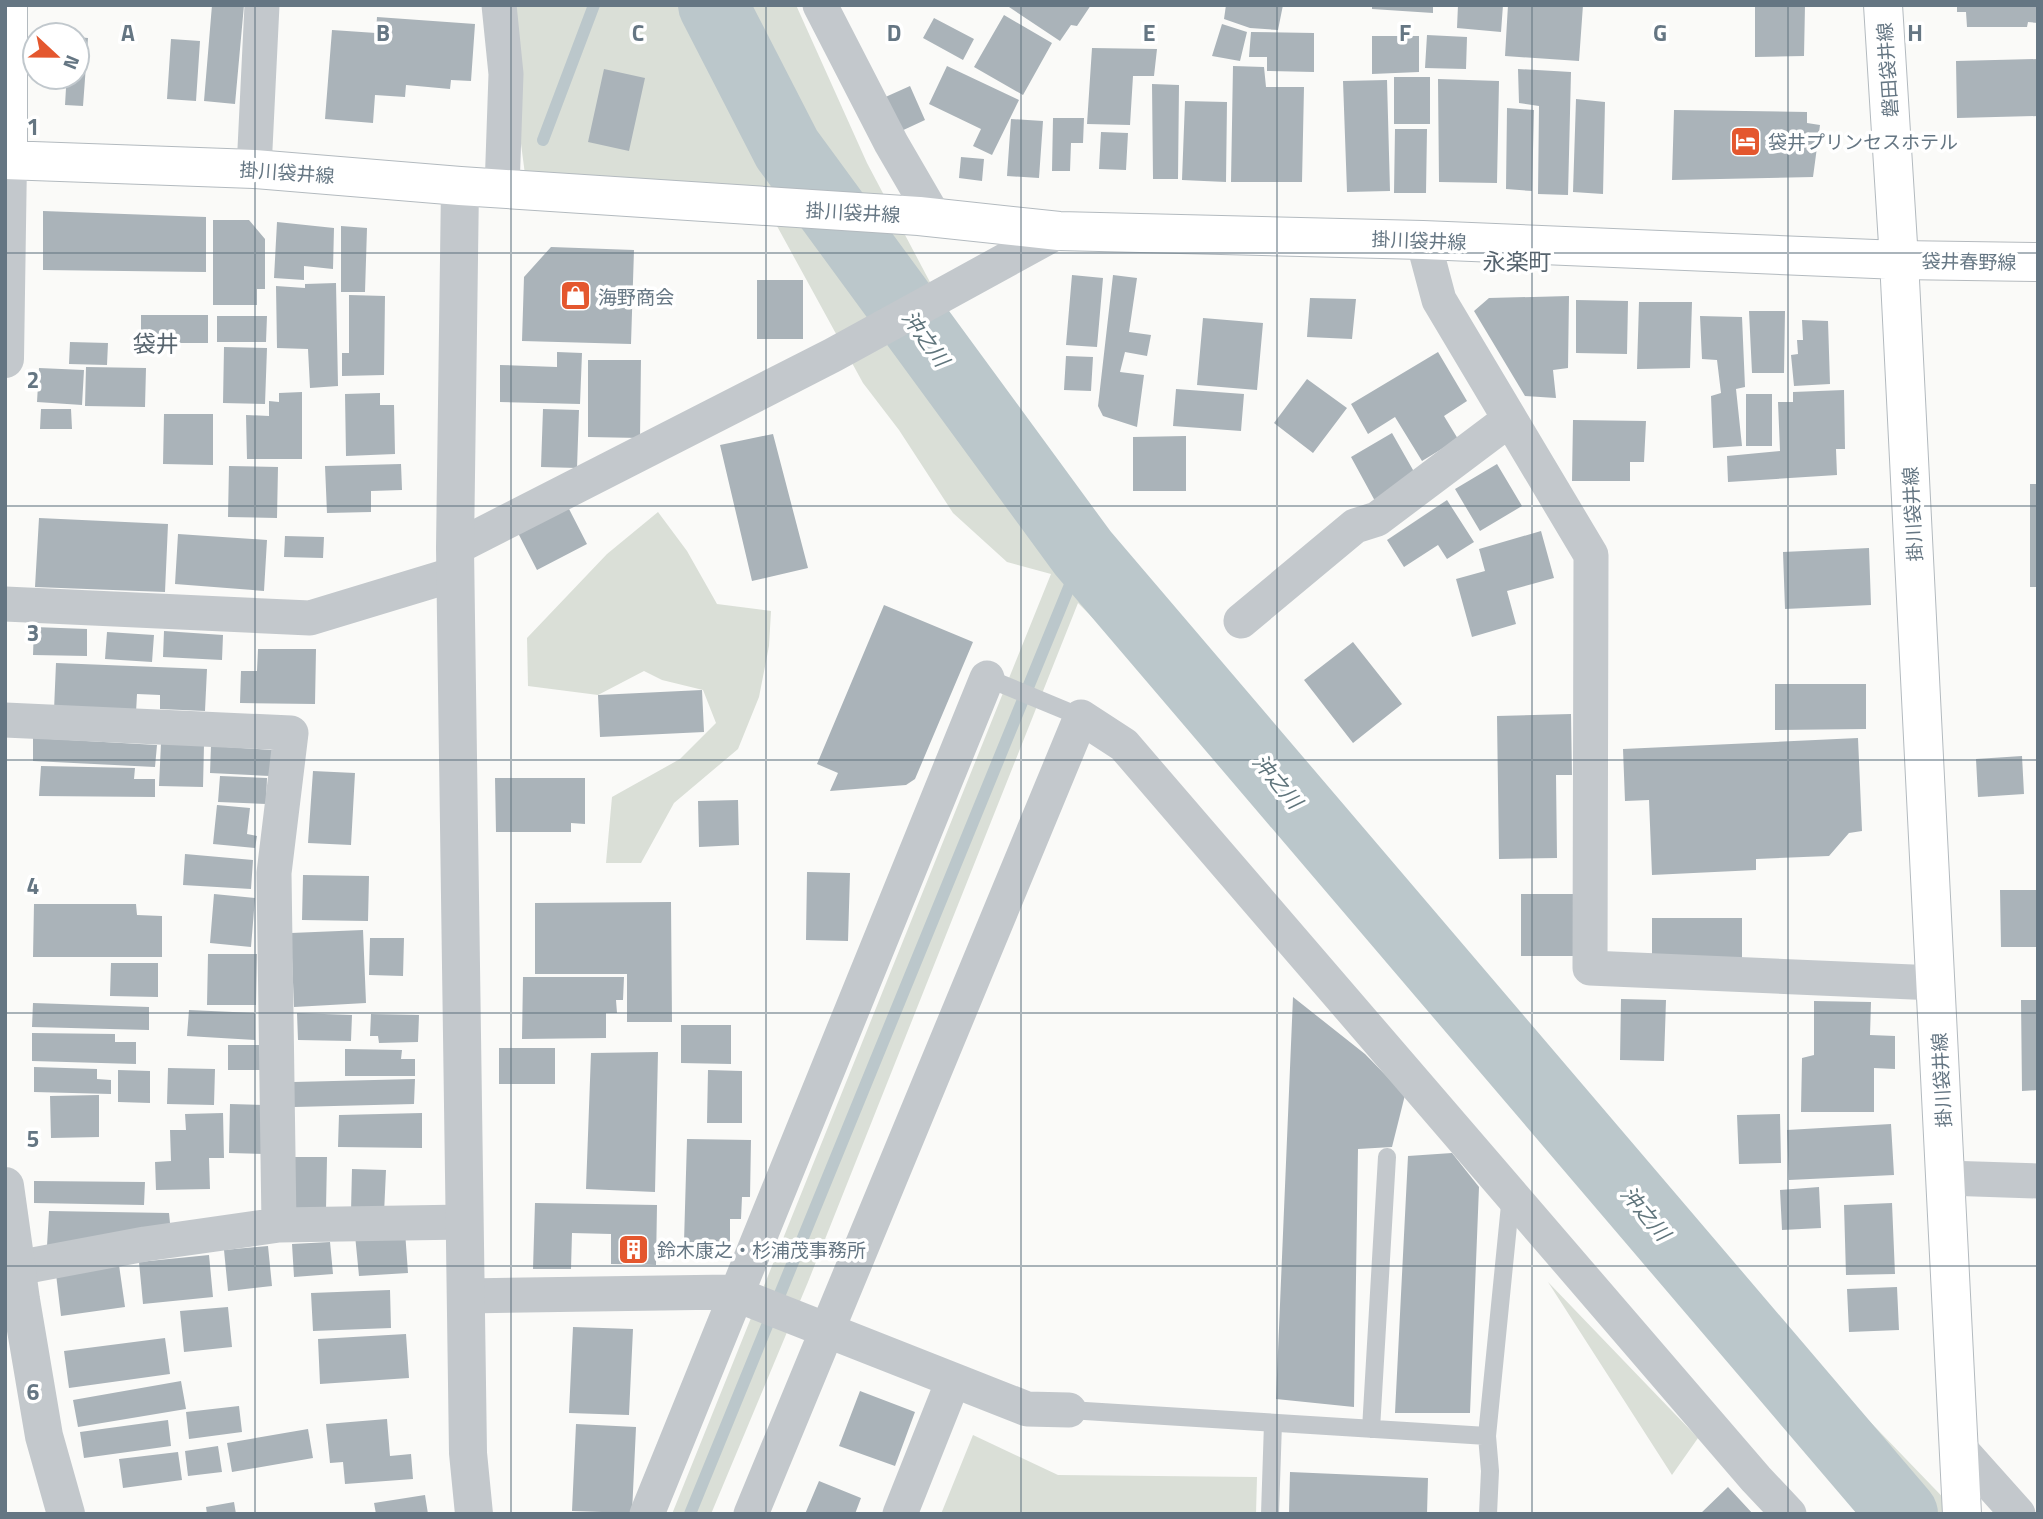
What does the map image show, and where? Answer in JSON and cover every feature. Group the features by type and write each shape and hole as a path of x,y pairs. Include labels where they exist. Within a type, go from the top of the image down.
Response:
{"main road":[{"path":"7,160 8,5"},
{"name":"磐田袋井線","path":"1883,5 1899,260"},
{"name":"掛川袋井線","path":"7,160 254,169 502,189 926,216 1059,231 1423,240 1899,260 1962,1507"},
{"name":"袋井春野線","path":"1899,260 2038,262"}],"street":[{"path":"254,169 262,5"},
{"path":"499,5 506,74 502,189"},
{"path":"820,5 926,216"},
{"path":"5,359 7,160"},
{"path":"460,186 455,561 468,1453 474,1514"},
{"path":"5,604 310,618 455,561 1059,231"},
{"path":"1423,240 1439,300 1591,555 1590,968 1936,983"},
{"path":"1241,621 1355,526 1377,519 1510,419"},
{"path":"647,1514 741,1296 994,681"},
{"path":"751,1514 1066,710 1124,745 1789,1514"},
{"path":"5,719 291,733 274,873 279,1225"},
{"path":"1945,1178 2038,1181"},
{"path":"5,1186 14,1290 44,1436 66,1514"},
{"path":"14,1290 145,1244 279,1225 465,1222"},
{"path":"466,1296 730,1292 1027,1409 1069,1410"},
{"path":"900,1514 953,1381"},
{"path":"1958,1448 2018,1514"}],"lane":[{"path":"994,681 1066,710"},
{"path":"1371,1429 1387,1157"},
{"path":"1488,1514 1490,1471 1487,1436 1511,1195"},
{"path":"1069,1410 1487,1436"},
{"path":"1270,1514 1273,1423"}],"shaded area":[{"path":"503,5 796,5 867,163 987,390 1181,640 1796,1345 1959,1514 1865,1514 1101,626 1078,603 808,1282 711,1514 672,1514 1051,574 1007,562 953,513 899,430 863,383 766,206 527,190"},
{"path":"658,512 687,551 717,604 771,611 769,646 759,697 738,749 674,803 641,863 606,863 612,797 680,759 716,723 703,690 662,680 644,671 598,695 528,686 527,638 607,554"},
{"path":"1548,1282 1698,1438 1672,1475"},
{"path":"973,1435 1058,1475 1257,1477 1256,1514 941,1514"}],"building":[{"path":"212,5 244,5 235,104 204,101"},
{"path":"1006,5 1091,5 1077,26 1071,25 1060,41"},
{"path":"1226,5 1283,5 1278,30 1250,28 1224,19"},
{"path":"1372,5 1433,5 1433,13 1372,9"},
{"path":"1458,5 1503,5 1501,32 1457,28"},
{"path":"1508,5 1583,5 1579,61 1505,56"},
{"path":"1755,5 1805,5 1804,56 1755,57"},
{"path":"1957,5 2038,5 2038,23 2028,22 2027,27 1967,27 1966,12 1957,12"},
{"path":"1004,15 1052,43 1023,95 974,67"},
{"path":"377,17 475,24 471,81 451,80 450,89 406,85 405,97 375,95 373,123 325,119 332,30 376,33"},
{"path":"934,18 974,39 963,60 923,38"},
{"path":"1222,24 1247,32 1240,61 1212,56"},
{"path":"1251,32 1314,33 1314,72 1267,71 1267,57 1249,57"},
{"path":"1427,35 1467,37 1466,69 1425,68"},
{"path":"1372,36 1419,36 1419,72 1372,74"},
{"path":"171,39 200,41 196,101 167,99"},
{"path":"1092,48 1157,49 1154,76 1133,76 1130,125 1087,124"},
{"path":"2038,59 2038,116 1957,118 1956,61"},
{"path":"947,66 1019,100 992,155 973,146 981,129 929,104"},
{"path":"1233,66 1264,67 1266,87 1304,87 1302,182 1231,182"},
{"path":"604,69 645,78 629,151 588,142"},
{"path":"1518,69 1571,72 1568,195 1538,194 1539,106 1519,103"},
{"path":"1394,77 1430,77 1430,124 1394,124"},
{"path":"1438,79 1499,81 1497,183 1439,182"},
{"path":"1387,80 1390,191 1347,192 1343,81"},
{"path":"1152,84 1179,85 1178,179 1153,179"},
{"path":"910,86 925,120 897,133 881,99"},
{"path":"66,91 84,91 83,106 65,105"},
{"path":"1576,99 1605,102 1603,194 1573,192"},
{"path":"1185,101 1227,102 1226,182 1182,180"},
{"path":"1507,108 1534,110 1532,191 1506,189"},
{"name":"袋井プリンセスホテル","path":"1674,110 1807,112 1807,123 1820,125 1813,177 1672,180"},
{"path":"1053,118 1084,118 1083,143 1071,143 1070,171 1052,171"},
{"path":"1011,119 1043,121 1039,178 1007,176"},
{"path":"1395,129 1427,129 1426,193 1394,193"},
{"path":"1101,132 1128,133 1126,170 1099,169"},
{"path":"961,157 984,159 982,181 959,178"},
{"path":"43,211 206,217 206,272 43,270"},
{"path":"213,220 249,220 265,239 265,289 257,289 257,305 213,305"},
{"path":"277,222 334,228 333,269 304,266 304,280 274,278"},
{"path":"341,226 367,228 365,292 341,292"},
{"path":"551,247 634,250 631,344 522,341 524,277"},
{"path":"1072,275 1103,278 1097,347 1066,345"},
{"path":"1113,275 1137,278 1129,332 1151,335 1147,356 1125,352 1120,372 1144,375 1137,427 1103,416 1098,406"},
{"path":"757,280 803,280 803,339 757,339"},
{"path":"336,283 338,386 310,388 308,349 277,348 276,286 305,288 305,284"},
{"path":"349,295 385,296 384,375 342,376 342,353 349,353"},
{"path":"1569,296 1568,368 1553,370 1556,398 1525,396 1474,311 1489,298"},
{"path":"1310,298 1356,299 1352,339 1307,337"},
{"path":"1576,300 1628,301 1627,354 1576,353"},
{"path":"1639,302 1692,302 1690,368 1637,369"},
{"path":"1749,311 1785,311 1784,373 1752,373"},
{"path":"141,315 208,315 208,343 141,343"},
{"path":"217,316 267,316 266,342 217,342"},
{"path":"1700,316 1742,317 1745,387 1736,389 1742,446 1713,448 1711,396 1721,393 1717,360 1702,359"},
{"path":"1203,318 1263,323 1257,390 1197,385"},
{"path":"1802,320 1828,321 1830,384 1794,386 1791,355 1798,354 1797,340 1803,340"},
{"path":"70,342 108,343 107,365 69,364"},
{"path":"224,347 267,348 265,404 223,403"},
{"path":"557,352 582,353 580,404 500,402 500,365 557,367"},
{"path":"1438,352 1467,401 1444,416 1458,439 1422,461 1395,417 1368,434 1351,404"},
{"path":"1066,356 1093,357 1091,391 1064,390"},
{"path":"588,360 641,360 640,438 588,437"},
{"path":"86,367 146,368 145,407 85,406"},
{"path":"39,368 84,370 82,405 37,402"},
{"path":"1307,379 1347,408 1313,453 1274,423"},
{"path":"1176,389 1244,394 1241,431 1173,426"},
{"path":"1844,390 1845,449 1836,449 1837,475 1728,482 1727,456 1780,451 1778,402 1793,402 1793,392"},
{"path":"302,392 302,459 247,459 246,415 269,416 269,401 279,402 279,393"},
{"path":"380,393 380,405 394,405 395,454 346,456 345,394"},
{"path":"1746,394 1772,394 1772,446 1746,446"},
{"path":"41,409 71,409 72,429 40,429"},
{"path":"543,409 579,410 577,468 541,467"},
{"path":"164,414 213,414 213,465 163,464"},
{"path":"1573,420 1646,421 1644,462 1630,462 1630,481 1572,481"},
{"path":"1392,433 1417,477 1375,501 1351,457"},
{"path":"773,434 808,568 752,581 720,445"},
{"path":"1186,436 1186,491 1133,491 1133,437"},
{"path":"401,464 402,490 371,491 371,512 327,513 325,466"},
{"path":"1497,464 1522,506 1480,531 1455,489"},
{"path":"229,466 278,467 277,518 228,517"},
{"path":"2030,484 2038,484 2038,587 2030,587"},
{"path":"1447,500 1474,542 1447,559 1438,545 1404,567 1387,540"},
{"path":"568,507 587,544 537,570 518,533"},
{"path":"39,518 168,524 165,592 35,587"},
{"path":"1541,531 1554,578 1507,591 1516,624 1472,637 1456,579 1485,571 1479,549"},
{"path":"178,534 267,540 264,591 175,584"},
{"path":"285,536 324,537 323,558 284,557"},
{"path":"1869,548 1871,605 1785,609 1783,552"},
{"path":"884,605 973,642 915,779 906,785 830,791 838,773 817,764"},
{"path":"34,627 87,629 87,656 33,655"},
{"path":"164,631 223,635 222,660 163,657"},
{"path":"107,632 154,635 152,662 105,659"},
{"path":"1353,642 1402,704 1353,743 1304,680"},
{"path":"258,649 316,649 315,704 240,703 241,671 257,671"},
{"path":"56,663 207,669 205,711 160,709 160,695 137,694 136,713 54,710"},
{"path":"1775,684 1866,684 1866,729 1775,730"},
{"path":"702,690 704,732 600,737 598,695"},
{"path":"1571,714 1572,775 1556,775 1557,858 1499,859 1497,716"},
{"path":"33,738 157,745 155,767 33,761"},
{"path":"1858,738 1862,831 1849,833 1829,856 1756,859 1756,870 1652,875 1649,800 1625,801 1623,749"},
{"path":"161,743 204,745 203,787 159,786"},
{"path":"211,746 272,750 270,776 210,773"},
{"path":"2022,756 2024,794 1978,797 1976,759"},
{"path":"41,766 135,768 134,779 155,779 155,797 39,796"},
{"path":"313,771 355,773 351,845 308,843"},
{"path":"220,776 267,778 266,804 218,802"},
{"path":"495,778 585,778 585,824 571,823 571,832 496,832"},
{"path":"738,800 739,845 699,847 698,801"},
{"path":"217,805 250,808 247,834 257,836 255,848 213,844"},
{"path":"185,854 253,860 251,889 183,885"},
{"path":"807,872 850,873 848,941 806,940"},
{"path":"303,875 369,876 368,921 302,920"},
{"path":"2000,890 2038,890 2038,947 2001,947"},
{"path":"214,894 255,898 251,947 210,943"},
{"path":"1521,894 1574,894 1575,956 1521,956"},
{"path":"671,902 672,1022 627,1022 627,974 535,974 535,903"},
{"path":"34,904 136,904 137,915 162,916 162,957 33,957"},
{"path":"1652,918 1742,918 1742,960 1652,961"},
{"path":"363,930 366,1003 294,1007 291,933"},
{"path":"370,938 404,938 403,976 369,975"},
{"path":"208,954 257,954 256,1005 207,1005"},
{"path":"111,963 158,963 158,997 110,996"},
{"path":"523,977 624,977 623,1000 616,1000 617,1013 606,1013 606,1038 522,1039"},
{"path":"1293,997 1365,1054 1405,1095 1392,1147 1358,1149 1354,1407 1276,1399"},
{"path":"1621,999 1666,1000 1664,1061 1620,1060"},
{"path":"2021,1000 2038,1000 2038,1090 2022,1091"},
{"path":"1814,1001 1871,1002 1870,1035 1895,1036 1895,1069 1874,1068 1874,1112 1801,1112 1802,1058 1814,1055"},
{"path":"33,1003 149,1007 149,1030 32,1027"},
{"path":"189,1010 255,1013 255,1040 187,1036"},
{"path":"297,1013 352,1015 351,1041 298,1040"},
{"path":"371,1014 419,1015 418,1042 379,1043 378,1036 370,1036"},
{"path":"681,1025 731,1025 731,1064 681,1063"},
{"path":"32,1033 115,1034 115,1042 136,1042 136,1064 32,1061"},
{"path":"228,1045 265,1045 265,1070 228,1070"},
{"path":"499,1048 555,1048 555,1084 499,1084"},
{"path":"345,1049 402,1050 401,1059 415,1059 415,1076 345,1076"},
{"path":"658,1052 655,1192 586,1189 591,1053"},
{"path":"34,1067 97,1069 97,1079 111,1080 111,1094 34,1092"},
{"path":"168,1068 215,1069 214,1105 167,1104"},
{"path":"118,1070 150,1071 150,1103 118,1102"},
{"path":"708,1070 742,1071 742,1123 707,1123"},
{"path":"415,1079 414,1104 294,1107 293,1082"},
{"path":"99,1095 99,1137 51,1138 50,1096"},
{"path":"230,1104 267,1105 266,1154 229,1153"},
{"path":"223,1113 224,1158 209,1158 210,1189 156,1190 155,1162 171,1161 170,1130 186,1130 185,1114"},
{"path":"422,1113 422,1148 338,1147 339,1115"},
{"path":"1780,1114 1781,1163 1739,1164 1737,1115"},
{"path":"1891,1124 1894,1175 1789,1180 1787,1130"},
{"path":"687,1139 751,1140 750,1197 742,1197 741,1219 730,1219 730,1243 684,1242"},
{"path":"1452,1153 1479,1187 1470,1413 1395,1413 1408,1156"},
{"path":"290,1157 327,1157 326,1210 290,1210"},
{"path":"352,1169 386,1170 384,1214 351,1212"},
{"path":"34,1181 145,1182 144,1205 34,1203"},
{"path":"1819,1187 1821,1228 1782,1230 1780,1190"},
{"name":"鈴木康之・杉浦茂事務所","path":"535,1203 657,1205 656,1265 611,1264 611,1234 572,1233 571,1269 533,1269"},
{"path":"1892,1203 1895,1274 1846,1275 1844,1205"},
{"path":"49,1211 169,1213 171,1233 47,1246"},
{"path":"405,1231 408,1273 359,1276 355,1235"},
{"path":"330,1242 333,1274 294,1277 292,1244"},
{"path":"268,1246 272,1286 228,1291 224,1250"},
{"path":"209,1255 213,1297 143,1304 139,1262"},
{"path":"119,1265 125,1307 61,1316 56,1274"},
{"path":"1897,1287 1899,1330 1849,1332 1847,1289"},
{"path":"390,1290 391,1328 313,1331 311,1293"},
{"path":"228,1307 232,1347 184,1352 180,1311"},
{"path":"573,1327 633,1329 629,1415 569,1413"},
{"path":"406,1334 409,1378 320,1384 318,1339"},
{"path":"165,1338 170,1374 69,1388 64,1351"},
{"path":"181,1381 186,1409 78,1427 73,1400"},
{"path":"860,1391 915,1412 895,1466 839,1446"},
{"path":"239,1406 242,1432 189,1439 186,1412"},
{"path":"387,1419 390,1456 411,1454 413,1479 345,1484 343,1462 330,1463 326,1424"},
{"path":"168,1420 171,1446 84,1458 80,1432"},
{"path":"576,1424 636,1427 632,1513 572,1511"},
{"path":"308,1429 313,1458 232,1472 227,1443"},
{"path":"218,1446 222,1472 188,1476 185,1451"},
{"path":"178,1452 182,1480 123,1488 119,1459"},
{"path":"1290,1472 1428,1478 1427,1514 1289,1514"},
{"path":"819,1481 861,1498 855,1514 805,1514"},
{"path":"1728,1487 1753,1514 1700,1514"},
{"path":"425,1495 428,1514 376,1514 374,1503"},
{"path":"234,1502 236,1514 207,1514 206,1507"}],"waterway":[{"path":"543,140 594,5"},
{"name":"沖之川","path":"713,5 787,149 1083,553 1903,1514"},
{"path":"690,1514 1083,553"}],"place":[{"name":"袋井プリンセスホテル","path":"1745,141"},
{"name":"海野商会","path":"575,296"},
{"name":"鈴木康之・杉浦茂事務所","path":"634,1249"}],"district":[{"name":"永楽町","path":"1517,261"},
{"name":"袋井","path":"156,343"}]}
